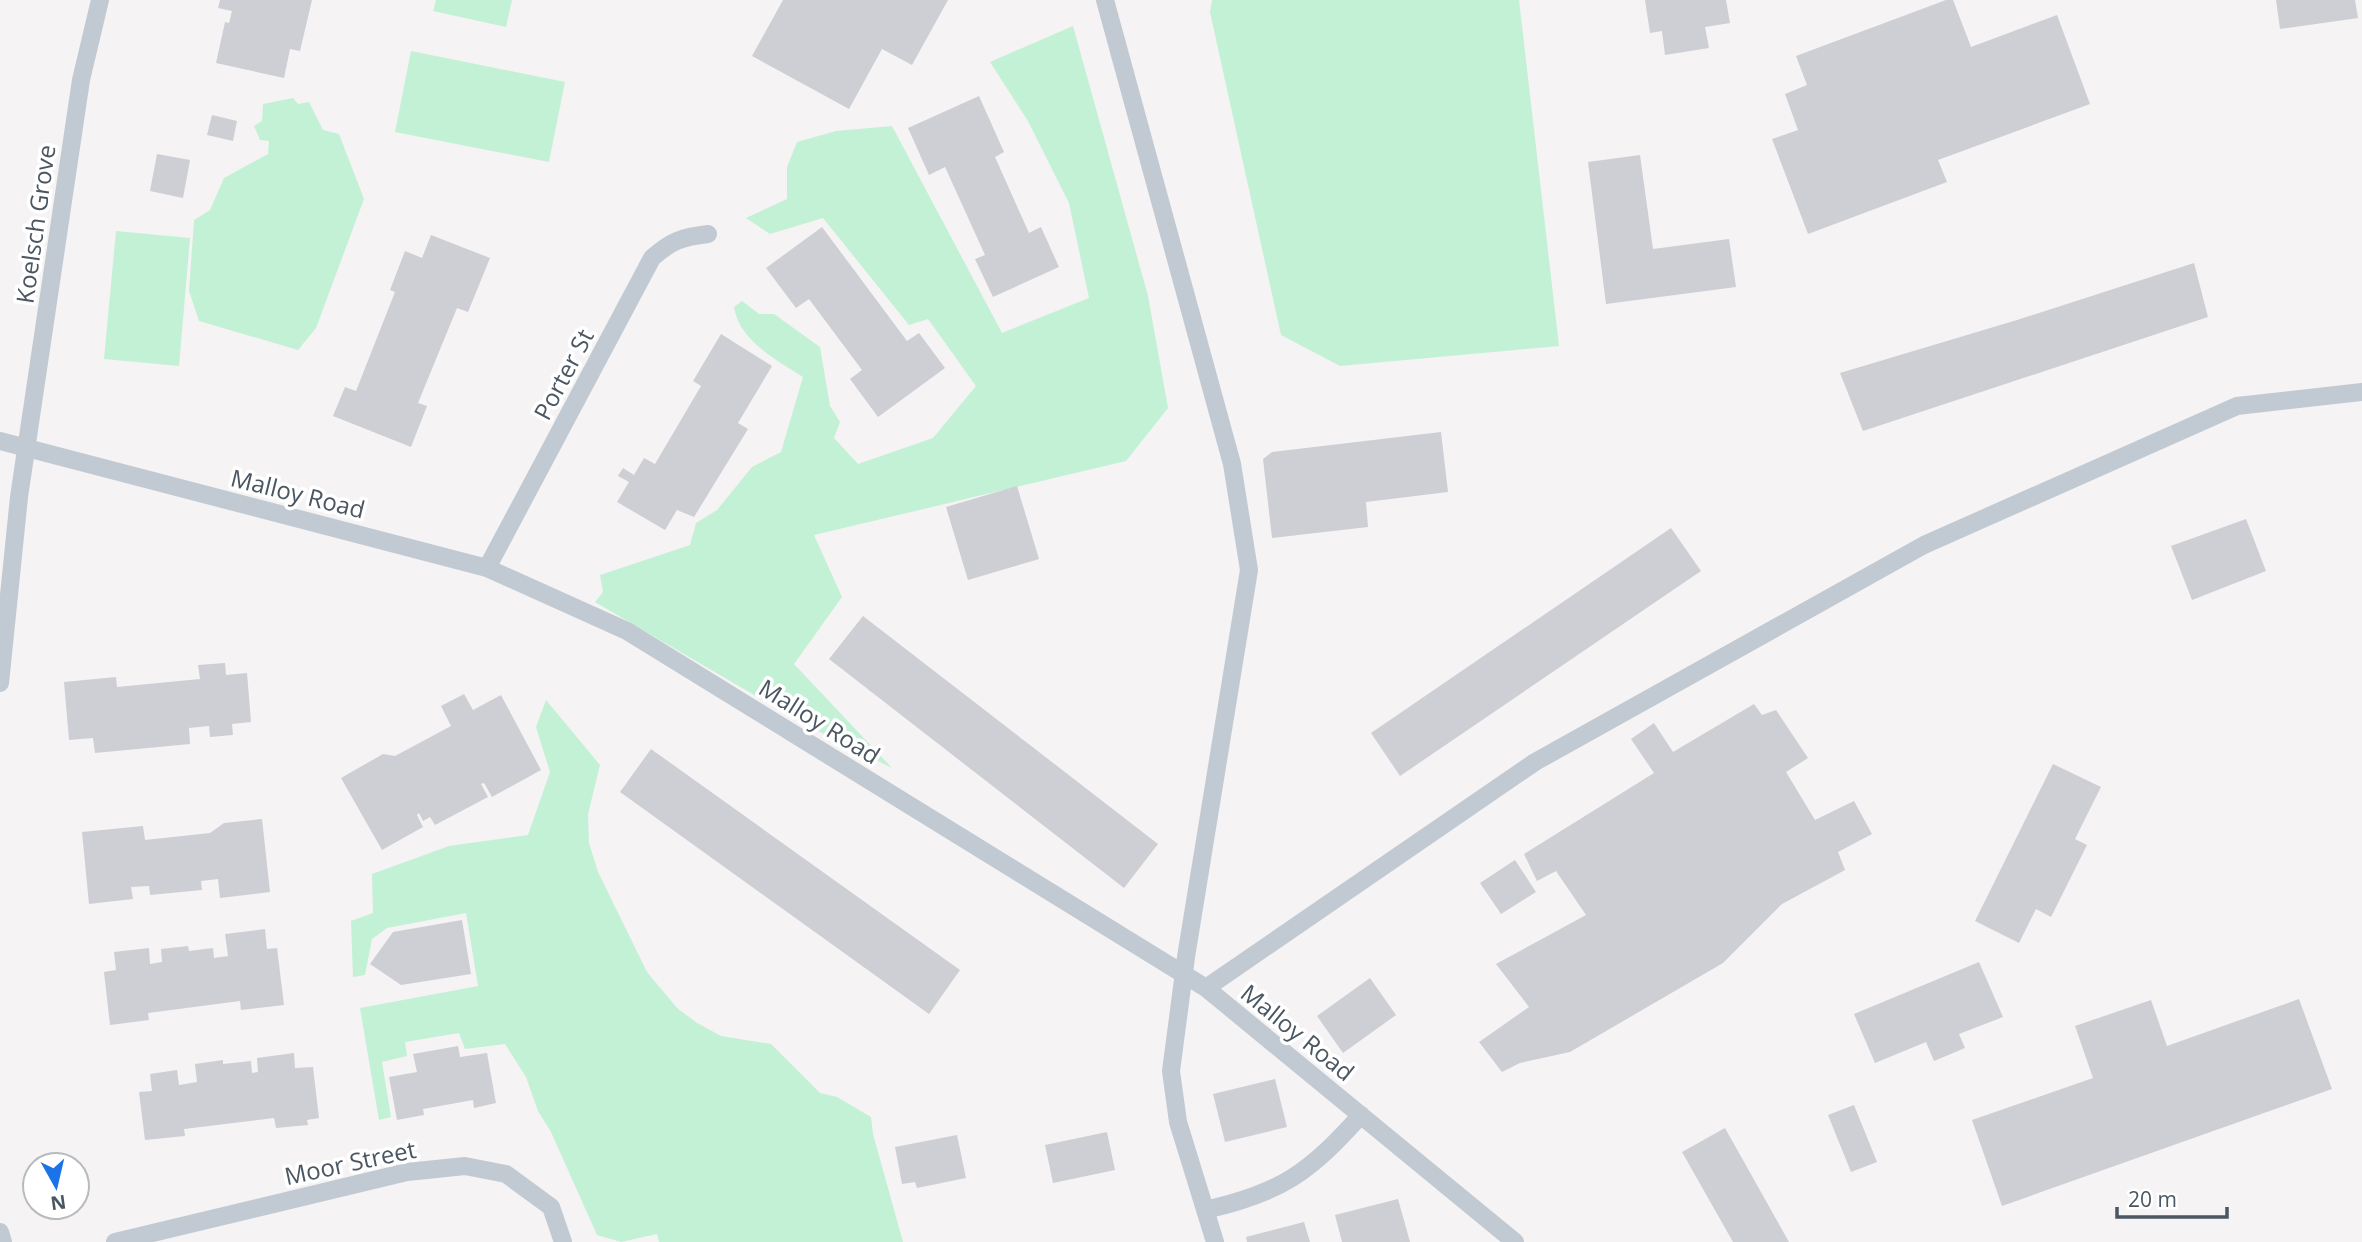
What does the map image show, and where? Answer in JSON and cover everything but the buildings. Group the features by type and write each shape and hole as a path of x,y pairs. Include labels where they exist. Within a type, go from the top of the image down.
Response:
{"lane":[{"name":"Koelsch Grove","path":"0,683 19,497 81,80 100,0"},
{"path":"1104,0 1232,464 1249,570 1171,1071 1178,1122 1214,1242"},
{"name":"Porter St","path":"487,568 652,258 668,244 686,237 708,234"},
{"path":"1206,988 1535,762 1924,545 2237,406 2362,392"},
{"name":"Malloy Road","path":"0,441 487,568 627,631 1206,988 1516,1242"},
{"path":"1205,1210 1233,1204 1282,1185 1309,1168 1362,1115"},
{"name":"Moor Street","path":"115,1242 407,1172 465,1166 506,1174 551,1207 563,1242"},
{"path":"0,1232 3,1242"}],"green space":[{"path":"436,0 512,0 506,27 433,11"},
{"path":"1212,0 1519,0 1559,346 1340,366 1281,335 1210,12"},
{"path":"1073,26 1148,296 1168,408 1126,461 814,535 842,597 794,664 892,768 804,724 595,602 603,592 600,575 690,545 696,523 717,510 752,467 781,452 803,377 751,340 737,319 734,307 742,301 759,314 774,314 820,347 830,406 840,422 834,438 858,464 933,438 976,386 928,319 909,325 823,218 770,234 746,218 787,199 787,167 797,142 836,131 892,126 1002,333 1089,298 1069,203 1028,121 990,62"},
{"path":"411,51 565,82 549,162 395,132"},
{"path":"293,98 298,104 309,102 323,130 339,134 364,199 316,328 298,350 199,321 189,291 194,220 210,210 224,178 268,154 269,141 260,140 254,126 262,121 263,104"},
{"path":"116,231 190,238 179,366 104,359"},
{"path":"546,700 600,765 588,814 589,843 598,872 647,972 677,1008 697,1023 721,1036 771,1044 820,1093 837,1097 871,1117 873,1134 903,1242 659,1242 657,1234 621,1242 597,1235 551,1132 538,1111 526,1077 505,1044 465,1049 459,1033 405,1042 407,1056 382,1062 391,1117 379,1120 360,1008 478,986 466,913 387,928 372,939 365,975 353,977 351,921 373,913 372,874 449,846 528,835 550,772 536,727"}]}
